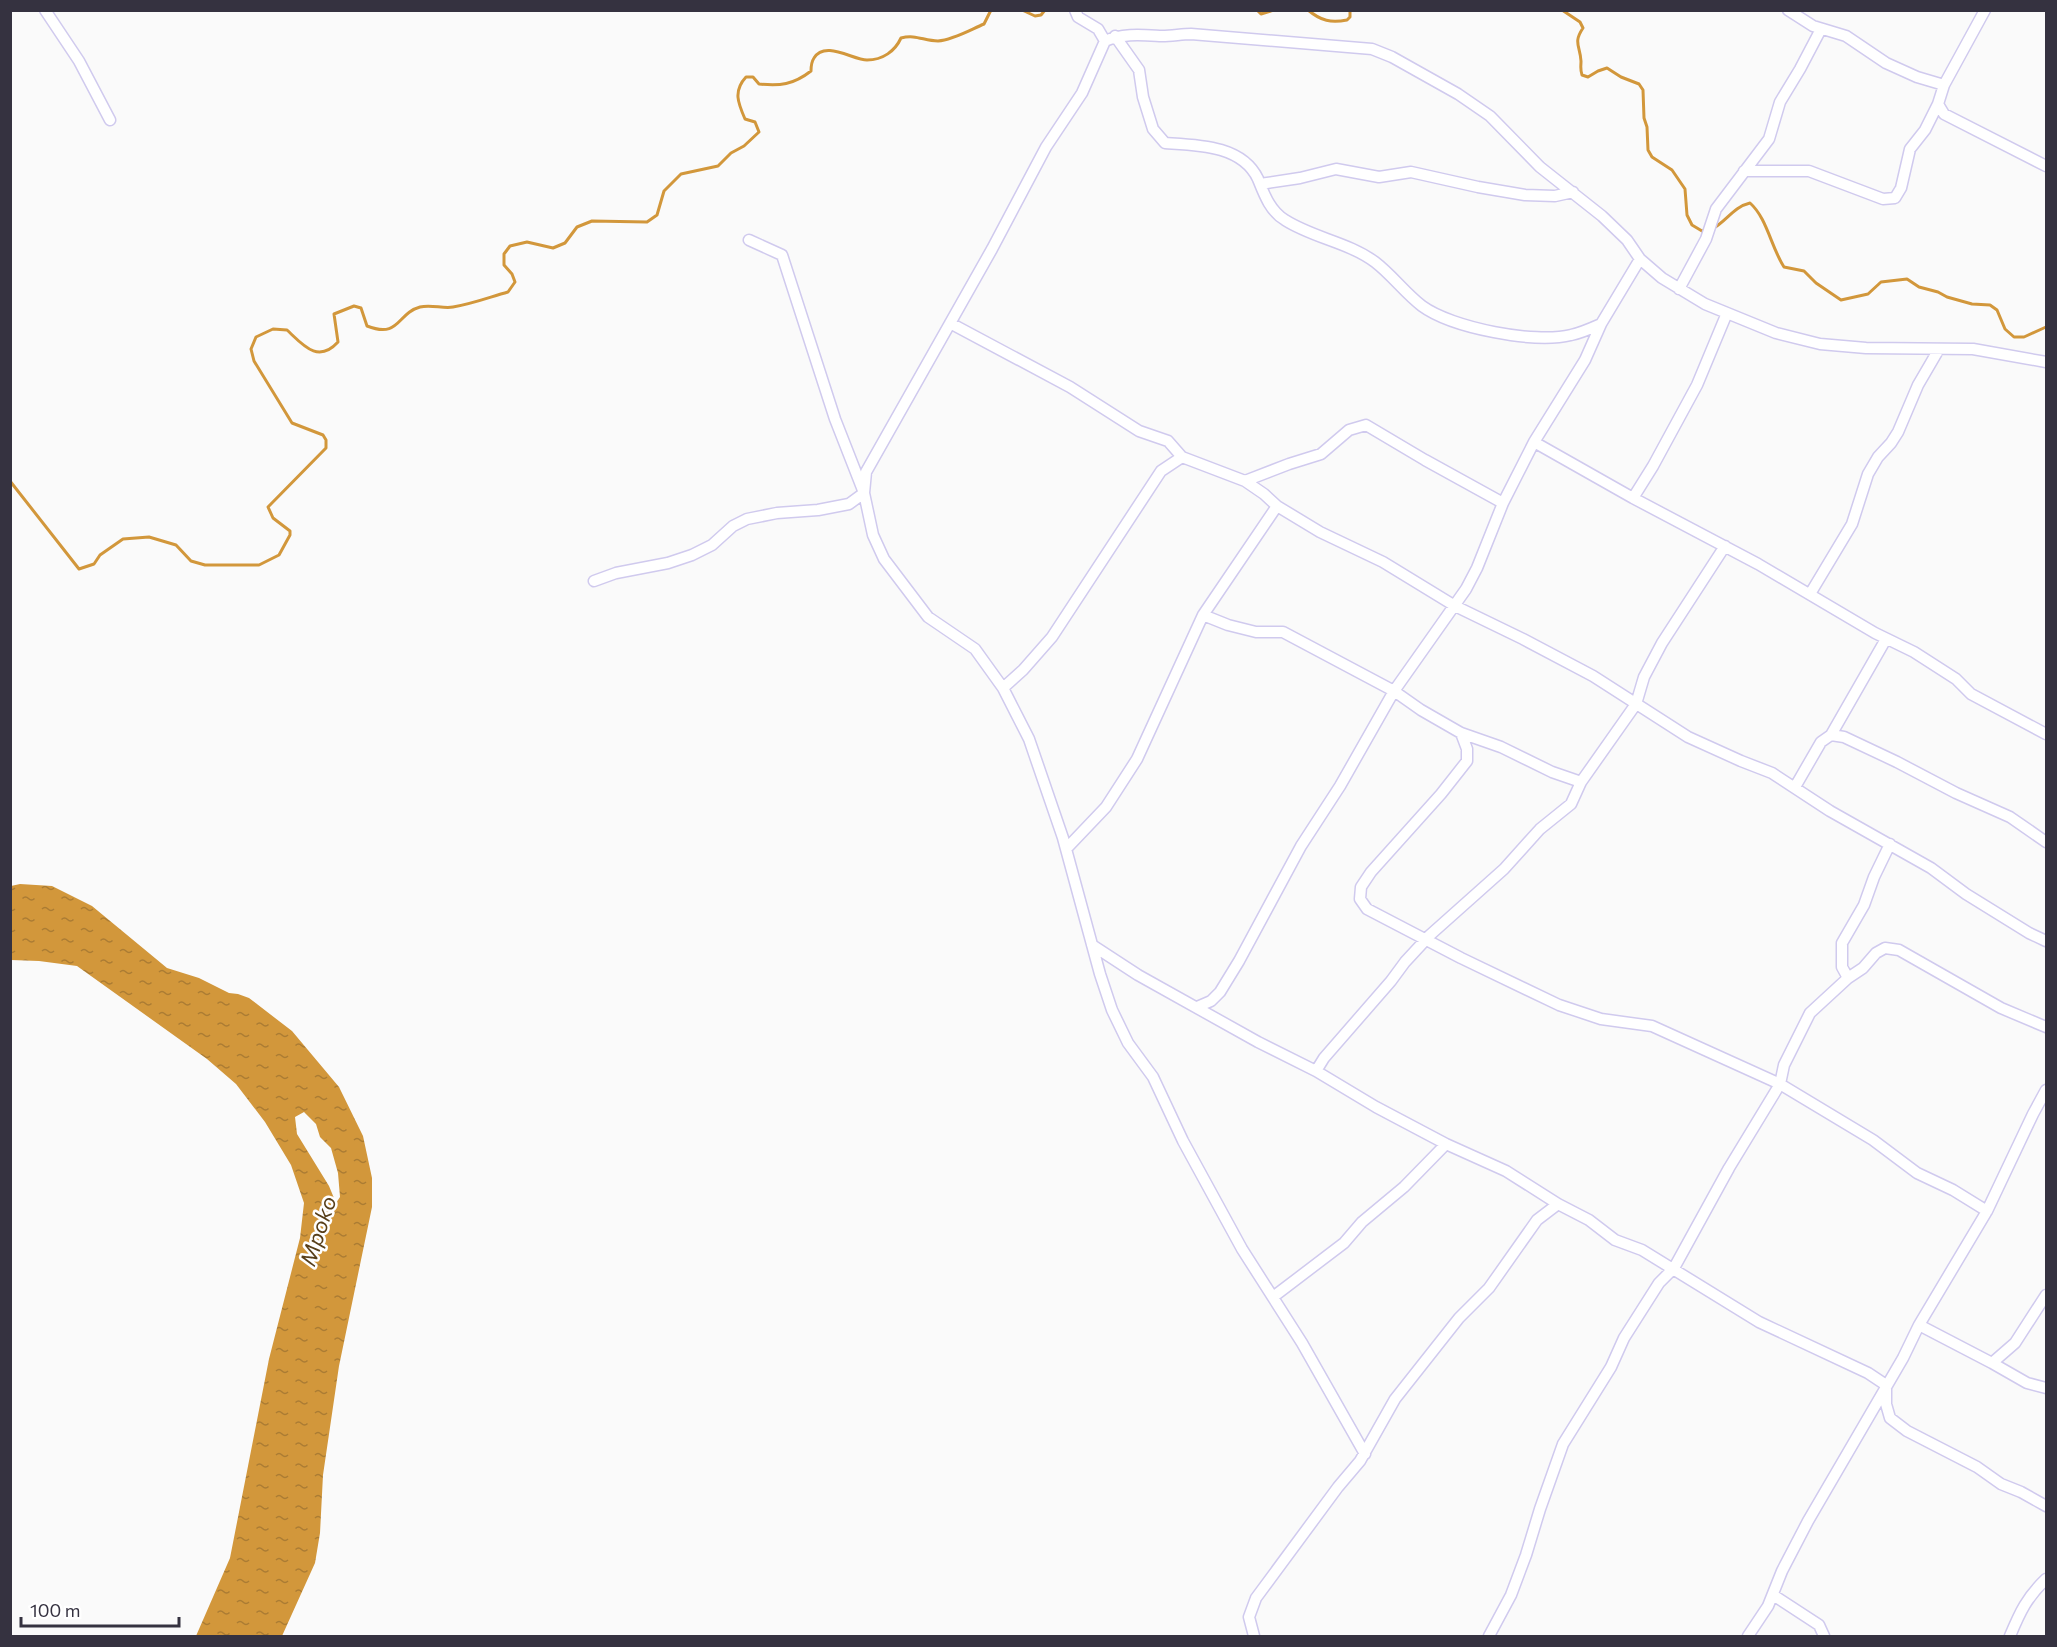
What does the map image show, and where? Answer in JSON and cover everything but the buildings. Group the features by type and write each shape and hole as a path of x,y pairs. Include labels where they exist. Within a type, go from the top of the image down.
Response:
{"street":[{"path":"45,10 79,61 110,120"},
{"path":"1075,10 1078,17 1110,38 1139,70 1143,97 1153,129 1166,142 1208,146 1243,159 1255,174 1270,206 1284,219 1345,245 1375,262 1423,307 1462,324 1504,334 1540,337 1570,336 1601,324"},
{"path":"1788,10 1813,26 1846,36 1886,63 1917,77 1944,85"},
{"path":"1744,171 1809,171 1883,199 1895,198 1901,188 1910,149 1925,130 1938,104 1944,85 1985,10"},
{"path":"1679,289 1706,238 1716,209 1769,139 1780,102 1821,28"},
{"path":"1110,38 1191,34 1372,49 1458,94 1490,116 1540,167 1573,192 1627,240 1640,259 1679,289 1727,313 1776,333 1820,344 1866,348 1973,349 2046,362"},
{"path":"594,581 616,573 668,563 692,555 712,544 733,526 747,519 849,504 864,493 866,472 1046,147 1082,93 1110,38"},
{"path":"1938,104 1944,114 2046,166"},
{"path":"1260,184 1300,178 1336,169 1379,177 1411,172 1525,195 1554,196 1573,192"},
{"path":"749,240 782,255 836,419 864,493 873,535 884,559 928,617 975,648 1003,688 1029,739 1066,849 1100,974 1112,1010 1128,1042 1153,1077 1183,1141 1242,1249 1302,1342 1365,1454"},
{"path":"1197,1007 1211,1001 1220,992 1300,846 1340,786 1394,691 1455,606 1477,568 1503,503 1534,442 1585,360 1601,324 1640,259"},
{"path":"1633,498 1697,385 1727,313"},
{"path":"950,323 1070,387 1139,431 1168,441 1182,457 1245,481 1264,494 1277,507 1320,532 1383,562 1455,606 1583,671 1688,737 1772,773 1830,812 1931,868 2008,921 2046,941"},
{"path":"1810,594 1852,524 1868,474 1898,432 1918,385 1939,349"},
{"path":"1245,481 1321,454 1349,430 1366,425 1503,503"},
{"path":"1534,442 1633,498 1725,546 1886,639 1914,652 1956,679 1971,694 2046,734"},
{"path":"1003,688 1023,670 1052,637 1161,471 1182,457"},
{"path":"1066,849 1106,807 1137,759 1203,615 1277,507"},
{"path":"1316,1071 1324,1058 1426,939 1504,869 1540,829 1571,804 1581,782 1636,704 1644,677 1662,643 1725,546"},
{"path":"1203,615 1228,625 1256,632 1283,632 1394,691 1461,733 1501,747 1552,772 1581,782"},
{"path":"1795,787 1821,742 1831,735 1886,639"},
{"path":"1461,733 1467,749 1467,761 1371,872 1361,887 1360,898 1367,909 1559,1005 1601,1018 1652,1026 1780,1084 1873,1140 1917,1173 1953,1190 1987,1211"},
{"path":"1831,735 1844,737 2010,818 2046,842"},
{"path":"1848,978 1842,967 1842,943 1864,905 1890,844"},
{"path":"1092,945 1138,975 1316,1071 1376,1107 1446,1144 1506,1171 1588,1220 1615,1240 1642,1250 1674,1268 1759,1322 1868,1373 1886,1385"},
{"path":"1488,1634 1511,1595 1563,1444 1611,1366 1634,1322 1659,1283 1674,1268 1728,1168 1780,1084 1784,1065 1810,1014 1848,978 1863,968 1876,953 1885,948 1899,950 2001,1008 2046,1027"},
{"path":"1748,1636 1768,1606 1782,1571 1808,1521 1903,1358 1919,1325 1987,1211 2046,1090"},
{"path":"1273,1297 1344,1243 1362,1222 1404,1187 1446,1144"},
{"path":"1254,1636 1249,1617 1256,1598 1365,1454 1395,1399 1459,1318 1490,1288 1537,1220 1558,1204"},
{"path":"1992,1363 2015,1343 2046,1295"},
{"path":"1919,1325 2027,1383 2046,1388"},
{"path":"1886,1385 1886,1404 1890,1418 1908,1431 1977,1467 2001,1484 2046,1506"},
{"path":"2010,1636 2032,1593 2046,1580"},
{"path":"1773,1595 1819,1625 1824,1636"}],"water":[{"name":"Mpoko","path":"20,884 52,886 92,906 167,968 199,978 229,993 249,998 292,1031 339,1087 363,1136 372,1178 372,1207 339,1366 323,1475 320,1533 315,1563 282,1636 196,1636 230,1558 269,1359 300,1238 304,1203 291,1165 265,1122 236,1084 207,1059 77,966 11,960 11,886","holes":["304,1112 316,1124 320,1137 331,1148 338,1173 340,1197 336,1203 329,1186 297,1134 295,1117"]}],"waterway":[{"path":"10,481 79,569 94,564 100,555 123,539 149,537 176,545 191,561 205,565 259,565 279,555 290,535 290,531 273,518 268,507 326,448 326,440 323,435 292,423 254,361 251,349 256,337 273,329 287,330 311,350 324,352 338,342 334,314 354,306 361,308 367,326 386,329 397,324 412,310 420,307 453,307 508,292 515,282 512,274 504,265 504,254 510,246 527,242 553,248 565,243 577,227 592,221 647,222 657,215 664,191 681,174 718,166 731,153 744,146 759,132 755,122 745,119 739,102 739,87 746,77 753,77 759,84 773,85 792,82 811,71 814,58 825,51 839,52 867,60 878,58 892,51 901,38 911,37 933,41 950,39 984,24 991,10"},
{"path":"1022,10 1035,16 1041,15 1045,10"},
{"path":"1257,10 1261,14 1274,10"},
{"path":"1308,10 1322,19 1336,21 1347,20 1350,17 1350,10"},
{"path":"1562,10 1580,22 1583,28 1578,41 1582,75 1588,77 1607,68 1639,84 1643,90 1648,150 1652,157 1672,170 1685,189 1687,215 1692,225 1702,231 1706,230"},
{"path":"1712,229 1734,211 1750,203 1761,217 1784,267 1804,271 1816,283 1841,300 1868,294 1881,282 1907,279 1919,287 1947,297 1972,304 1990,305 1997,310 2005,329 2014,337 2024,337 2046,327"}]}
